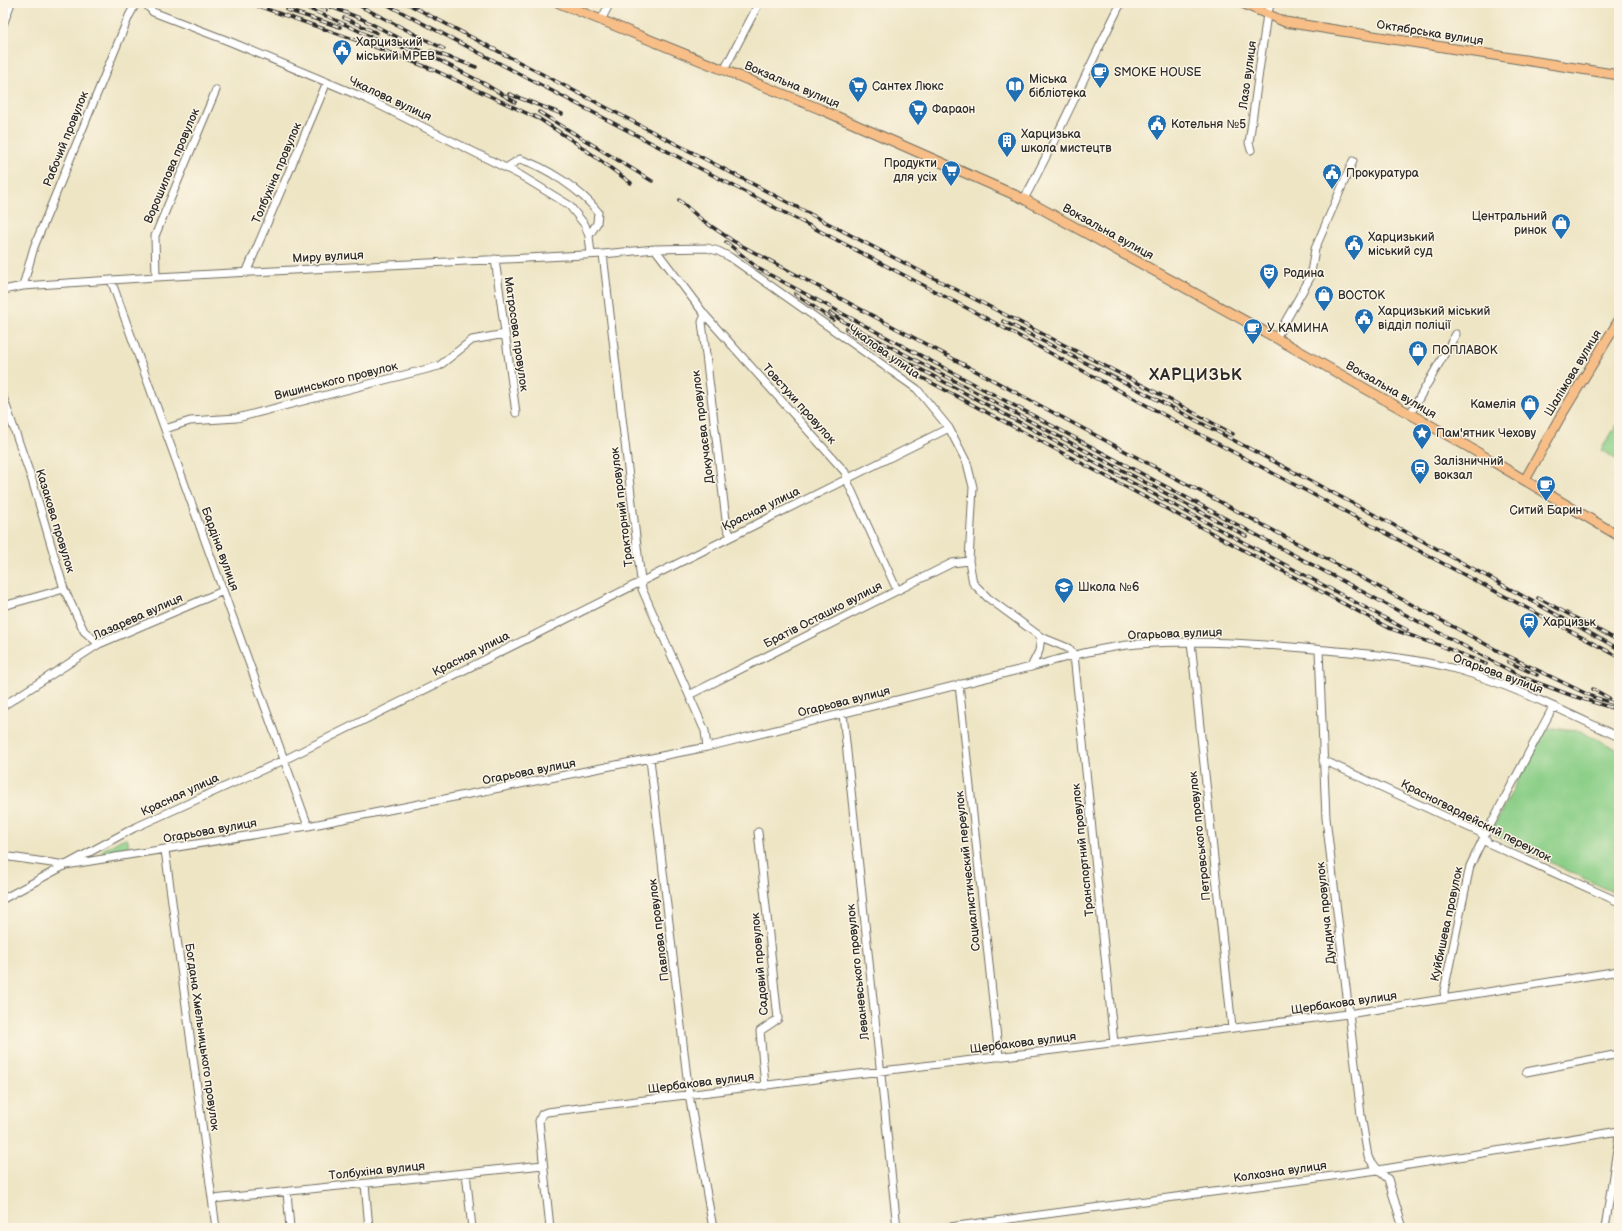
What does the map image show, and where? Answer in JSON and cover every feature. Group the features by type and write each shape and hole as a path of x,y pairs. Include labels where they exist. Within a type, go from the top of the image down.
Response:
{"main road":[{"name":"Вокзальна вулиця","path":"559,3 571,5 601,20 820,109 1024,199 1276,338 1525,480 1619,536"},
{"name":"Октябрська вулиця","path":"1242,3 1284,22 1619,75"},
{"name":"Шалімова вулиця","path":"1525,480 1559,419 1619,320"}],"street":[{"path":"3,24 12,3"},
{"name":"Рабочий провулок","path":"23,286 34,247 129,16 136,3"},
{"name":"Чкалова вулиця","path":"145,3 153,12 367,99 520,175 569,205 586,225 589,236 590,254"},
{"path":"601,20 610,3"},
{"path":"724,70 759,3"},
{"path":"1024,199 1041,168 1090,63 1121,3"},
{"name":"Лазо вулиця","path":"1251,150 1249,143 1267,14 1270,3"},
{"name":"Толбухіна провулок","path":"246,273 328,82"},
{"name":"Ворошилова провулок","path":"156,277 155,236 216,90"},
{"path":"506,168 520,159 529,162 580,194 598,212 597,223 589,236"},
{"path":"1276,338 1310,278 1315,249 1353,161"},
{"name":"Чкалова улица","path":"655,249 707,248 718,251 730,257 917,389 948,428 967,463 973,487 969,562 973,583 988,598 1041,637 1068,648 1074,654"},
{"name":"Миру вулиця","path":"3,290 23,286 156,277 603,254 655,249"},
{"name":"Товстухи провулок","path":"655,249 705,315 846,472 847,478 897,590"},
{"name":"Тракторний провулок","path":"603,254 642,588 705,731 707,747"},
{"name":"Матросова провулок","path":"495,259 516,413"},
{"name":"Бардіна вулиця","path":"111,280 308,826"},
{"name":"Докучаєва провулок","path":"705,315 702,322 703,336 727,528 731,536"},
{"name":"Вишинського провулок","path":"165,429 190,421 237,418 439,366 472,340 506,334"},
{"path":"1410,414 1456,334"},
{"name":"Казакова провулок","path":"3,397 32,480 64,589 84,631 99,644"},
{"name":"Красная улица","path":"3,899 134,828 284,760 948,428"},
{"name":"Братів Осташко вулиця","path":"689,695 952,562 969,562"},
{"path":"3,606 64,589"},
{"name":"Лазарева вулиця","path":"3,706 99,644 223,591"},
{"path":"1031,667 1039,651 1041,637"},
{"name":"Огарьова вулиця","path":"66,865 308,826 650,759 707,747 842,714 1031,667 1074,654 1137,644 1190,642 1232,643 1372,654 1420,660 1460,671 1518,691 1619,737"},
{"name":"Петровського провулок","path":"1190,642 1232,1028"},
{"name":"Дундича провулок","path":"1319,650 1326,818 1360,1115 1368,1157 1378,1170 1388,1179 1403,1228"},
{"name":"Транспортний провулок","path":"1074,654 1114,1043"},
{"name":"Социалистический переулок","path":"960,684 998,1057"},
{"name":"Куйбишева провулок","path":"1445,999 1444,992 1470,866 1553,707"},
{"name":"Леваневського провулок","path":"842,714 897,1228"},
{"name":"Павлова провулок","path":"650,759 689,1097 713,1228"},
{"name":"Красногвардейский переулок","path":"1324,760 1481,833 1488,842 1619,902"},
{"name":"Садовий провулок","path":"758,832 778,1018 760,1031 765,1086"},
{"name":"Богдана Хмельницького провулок","path":"165,850 216,1228"},
{"path":"3,856 66,865"},
{"name":"Щербакова вулиця","path":"550,1228 539,1121 542,1114 547,1112 689,1097 765,1086 1348,1014 1619,971"},
{"path":"1526,1072 1619,1054"},
{"name":"Колхозна вулиця","path":"942,1228 1378,1170 1619,1131"},
{"path":"1605,1228 1619,1136"},
{"name":"Толбухіна вулиця","path":"213,1199 543,1165"},
{"path":"466,1173 472,1228"},
{"path":"365,1184 369,1228"},
{"path":"287,1192 290,1228"}],"green space":[{"path":"1619,421 1619,461 1601,450"},
{"path":"1553,728 1577,730 1619,750 1619,895 1497,837 1493,833 1493,828 1543,732"},
{"path":"122,839 127,839 129,850 102,854 103,850"}],"railway":[{"path":"249,3 370,45 434,70 539,119"},
{"path":"283,3 297,7"},
{"path":"294,3 374,38 411,50"},
{"path":"310,3 326,10"},
{"path":"321,3 362,19 405,41"},
{"path":"354,3 444,49"},
{"path":"384,3 982,316 1203,436 1619,657"},
{"path":"406,3 881,251 1148,388 1233,434"},
{"path":"287,10 340,27"},
{"path":"344,18 377,33"},
{"path":"400,40 487,85"},
{"path":"431,51 476,67"},
{"path":"483,83 515,102"},
{"path":"509,94 562,114"},
{"path":"539,112 652,181"},
{"path":"535,116 579,145 631,183"},
{"path":"679,200 702,220 733,241 1504,654 1593,697 1619,705"},
{"path":"726,242 759,269 1522,677 1573,696 1619,710"},
{"path":"795,294 833,320"},
{"path":"830,313 844,322 1246,536"},
{"path":"1003,321 1137,389 1388,522 1619,649"},
{"path":"846,329 904,368 1389,628 1432,643"},
{"path":"894,355 1407,630"},
{"path":"1538,598 1619,641"},
{"path":"1429,641 1486,664"},
{"path":"1508,662 1537,675"},
{"path":"1593,689 1609,698"}],"place":[{"name":"Харцизький міський МРЕВ","path":"342,66"},
{"name":"SMOKE HOUSE","path":"1100,89"},
{"name":"Сантех Люкс","path":"858,103"},
{"name":"Міська бібліотека","path":"1015,103"},
{"name":"Фараон","path":"918,126"},
{"name":"Котельня №5","path":"1157,141"},
{"name":"Харцизька школа мистецтв","path":"1007,158"},
{"name":"Продукти для усіх","path":"951,187"},
{"name":"Прокуратура","path":"1332,190"},
{"name":"Центральний ринок","path":"1561,240"},
{"name":"Харцизький міський суд","path":"1354,261"},
{"name":"Родина","path":"1269,290"},
{"name":"ВОСТОК","path":"1324,312"},
{"name":"Харцизький міський відділ поліції","path":"1364,335"},
{"name":"У КАМИНА","path":"1253,345"},
{"name":"ПОПЛАВОК","path":"1418,367"},
{"name":"Камелія","path":"1530,421"},
{"name":"Пам'ятник Чехову","path":"1422,450"},
{"name":"Залізничний вокзал","path":"1420,485"},
{"name":"Ситий Барин","path":"1546,502"},
{"name":"Школа №6","path":"1064,604"},
{"name":"Харцизьк","path":"1529,639"}],"district":[{"name":"ХАРЦИЗЬК","path":"1196,375"}]}
